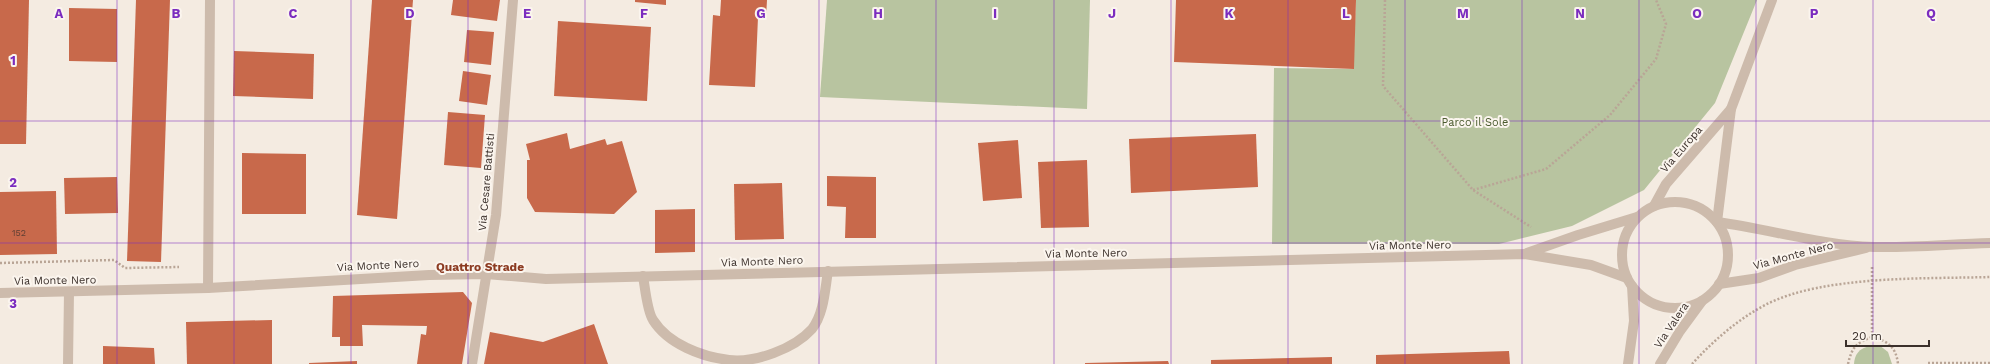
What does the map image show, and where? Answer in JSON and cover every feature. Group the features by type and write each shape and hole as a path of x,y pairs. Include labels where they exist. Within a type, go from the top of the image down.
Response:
{"street":[{"path":"208,288 210,0"},
{"name":"Via Cesare Battisti","path":"472,364 496,215 513,0"},
{"name":"Via Europa","path":"1717,222 1731,109 1772,0"},
{"name":"Via Europa","path":"1654,206 1666,184 1731,109"},
{"path":"1628,364 1634,321 1629,282 1622,260 1623,242 1629,228 1637,217 1654,206 1670,202 1689,203 1700,208 1717,222 1723,233 1728,251 1728,261 1719,284 1704,299 1682,307 1662,306 1646,299 1629,282"},
{"name":"Via Monte Nero","path":"1525,254 1578,234 1637,217"},
{"name":"Via Monte Nero","path":"1717,222 1746,226 1788,237 1873,247 1990,243"},
{"name":"Via Monte Nero","path":"1719,284 1759,278 1795,265 1873,247"},
{"name":"Via Monte Nero","path":"0,293 208,288 337,279 486,274 546,279 1525,254 1591,265 1629,282"},
{"path":"643,276 652,320 670,337 693,351 729,360 755,359 778,352 812,328 821,310 828,271"},
{"path":"68,364 69,292"},
{"name":"Via Valera","path":"1660,364 1680,331 1704,299"}],"path":[{"path":"1385,0 1383,86 1473,190 1531,227"},
{"path":"1473,190 1546,168 1610,115 1656,59 1666,24 1656,0"},
{"path":"1872,337 1873,247"},
{"path":"0,263 114,260 125,268 208,267"},
{"path":"1692,364 1707,348 1737,322 1766,304 1814,289 1872,281 1990,277"},
{"path":"1848,364 1853,348 1862,340 1872,337 1883,340 1893,347 1897,355 1898,364"},
{"path":"1928,363 1990,363"}],"green space":[{"path":"827,0 1090,0 1087,109 820,97"},
{"name":"Parco il Sole","path":"1356,0 1757,0 1715,103 1644,190 1572,226 1499,244 1272,244 1274,68 1353,69"},
{"path":"1879,345 1888,352 1892,364 1854,364 1856,355 1862,349 1869,346"}],"building":[{"path":"0,0 29,0 26,144 0,144"},
{"path":"136,0 170,0 161,262 127,261"},
{"path":"372,0 413,0 397,219 357,215"},
{"path":"453,0 500,0 497,21 451,15"},
{"path":"635,0 666,0 666,5 635,2"},
{"path":"721,0 767,0 766,18 758,17 755,87 709,85 713,15 720,16"},
{"path":"1176,0 1356,0 1354,69 1174,62"},
{"path":"69,8 117,9 117,62 69,61"},
{"path":"558,21 651,27 647,101 554,96"},
{"path":"467,30 494,32 491,65 464,62"},
{"path":"234,51 314,54 313,99 233,96"},
{"path":"463,71 491,75 487,105 459,101"},
{"path":"448,112 485,115 481,168 444,165"},
{"path":"567,133 570,149 605,139 607,145 622,141 637,192 614,214 535,212 527,198 527,160 530,160 526,144"},
{"path":"1256,134 1258,187 1131,193 1129,139"},
{"path":"1018,140 1022,198 983,201 978,143"},
{"path":"242,153 306,154 306,214 242,214"},
{"path":"1087,160 1089,227 1041,228 1038,162"},
{"path":"827,176 876,177 876,238 845,238 846,207 827,206"},
{"path":"117,177 118,213 65,214 64,178"},
{"path":"782,183 784,239 735,240 734,184"},
{"path":"56,191 57,254 0,255 0,192"},
{"path":"695,209 695,252 655,253 655,210"},
{"path":"463,292 472,303 462,364 417,364 421,334 426,335 427,326 362,325 363,346 340,346 340,337 332,337 333,296"},
{"path":"272,320 272,364 187,364 186,322"},
{"path":"594,324 608,364 484,364 490,332 543,342"},
{"path":"103,346 154,348 155,364 103,364"},
{"path":"1509,351 1510,364 1376,364 1376,355"},
{"path":"1332,357 1332,364 1211,364 1211,360"},
{"path":"357,361 357,364 309,364 309,363"},
{"path":"1168,361 1169,364 1085,364 1085,363"}],"district":[{"name":"Quattro Strade","path":"480,267"}]}
